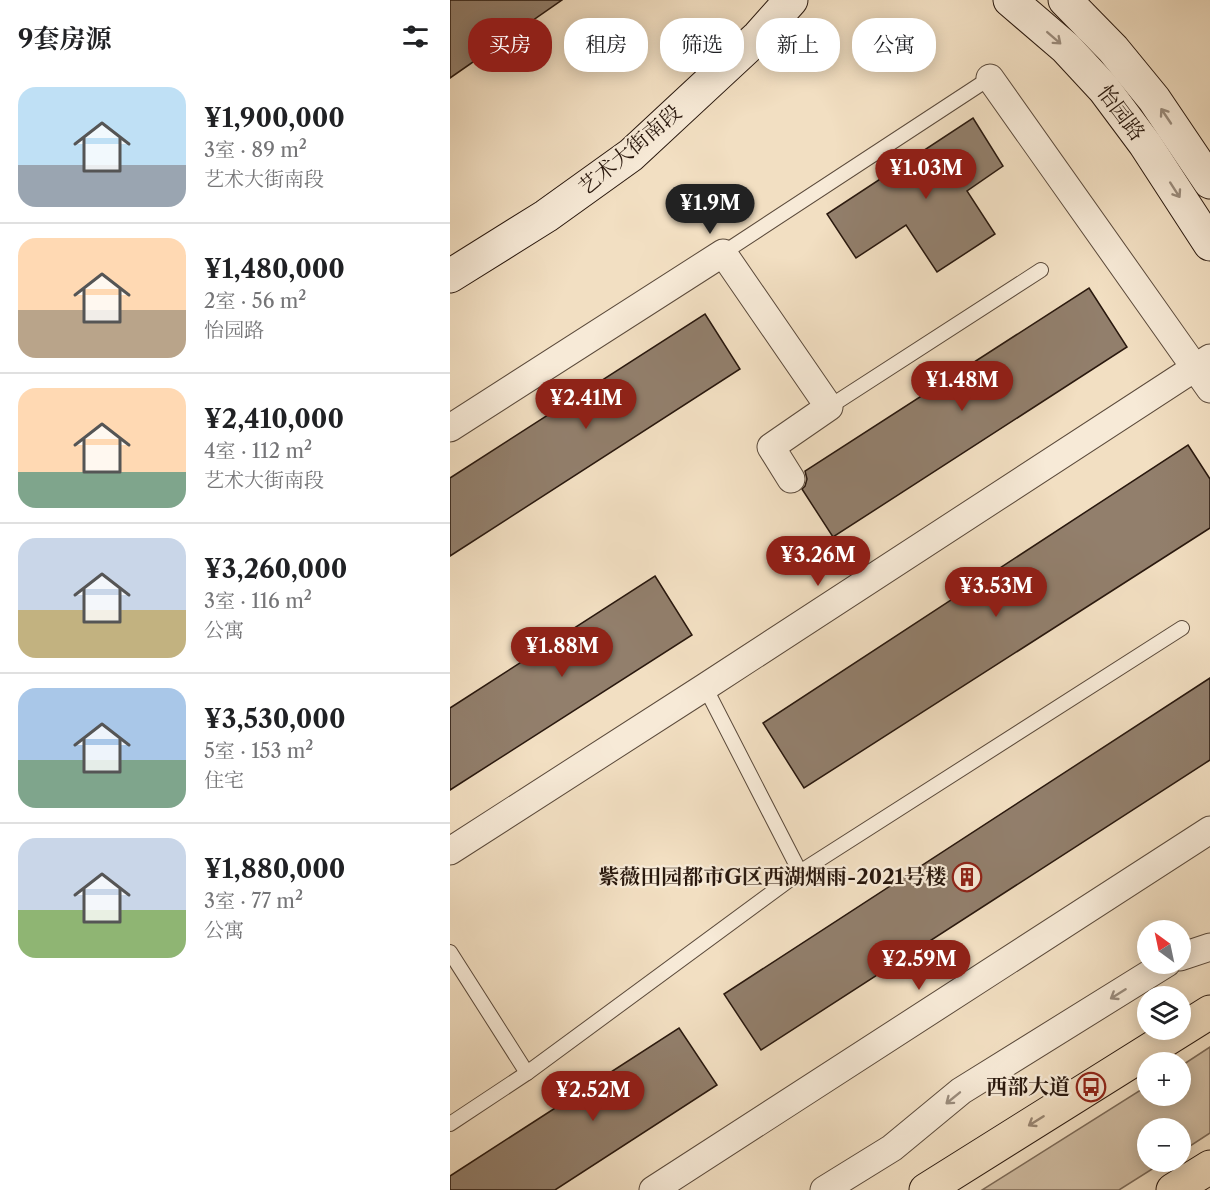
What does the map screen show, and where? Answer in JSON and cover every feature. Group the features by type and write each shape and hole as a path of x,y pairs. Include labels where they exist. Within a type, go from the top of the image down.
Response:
{"main road":[{"path":"926,1190 1210,1012"},
{"path":"1173,1190 1210,1167"}],"street":[{"name":"艺术大街南段","path":"450,276 546,216 631,155 759,36 791,0"},
{"name":"怡园路","path":"1010,0 1066,48 1104,89 1145,144 1210,243"},
{"name":"怡园路","path":"1065,0 1113,49 1154,99 1210,182"},
{"path":"450,851 1205,371 990,78"},
{"path":"450,428 723,253 829,407 771,447 791,479"},
{"path":"653,1190 1210,830"},
{"path":"1191,953 1210,947"},
{"path":"824,1190 892,1148 961,1092 1149,974"}],"lane":[{"path":"723,253 990,78"},
{"path":"829,407 1041,270"},
{"path":"450,1124 527,1073 800,872 1182,628"},
{"path":"705,687 800,872"},
{"path":"450,952 527,1073"}],"shaded area":[{"path":"1210,1047 1210,1133 1191,1145 1191,1118 1137,1118 1137,1172 1148,1172 1119,1190 982,1190 1137,1092 1137,1106 1191,1106 1191,1059"}],"building":[{"path":"450,0 562,0 536,18 468,18 468,65 450,78"},
{"path":"973,118 1003,166 967,191 995,234 937,272 906,225 856,258 827,214"},
{"path":"1089,288 1127,347 833,537 802,489 807,479 805,471"},
{"path":"705,314 740,369 450,556 450,478"},
{"path":"1188,445 1210,479 1210,528 804,788 763,723"},
{"path":"655,576 692,635 450,790 450,708"},
{"name":"紫薇田园都市G区西湖烟雨-2021号楼","path":"1210,678 1210,760 761,1050 724,994"},
{"path":"679,1028 717,1085 555,1190 450,1190 450,1176"}],"place":[{"name":"紫薇田园都市G区西湖烟雨-2021号楼","path":"967,877"},
{"name":"西部大道","path":"1091,1087"}]}
